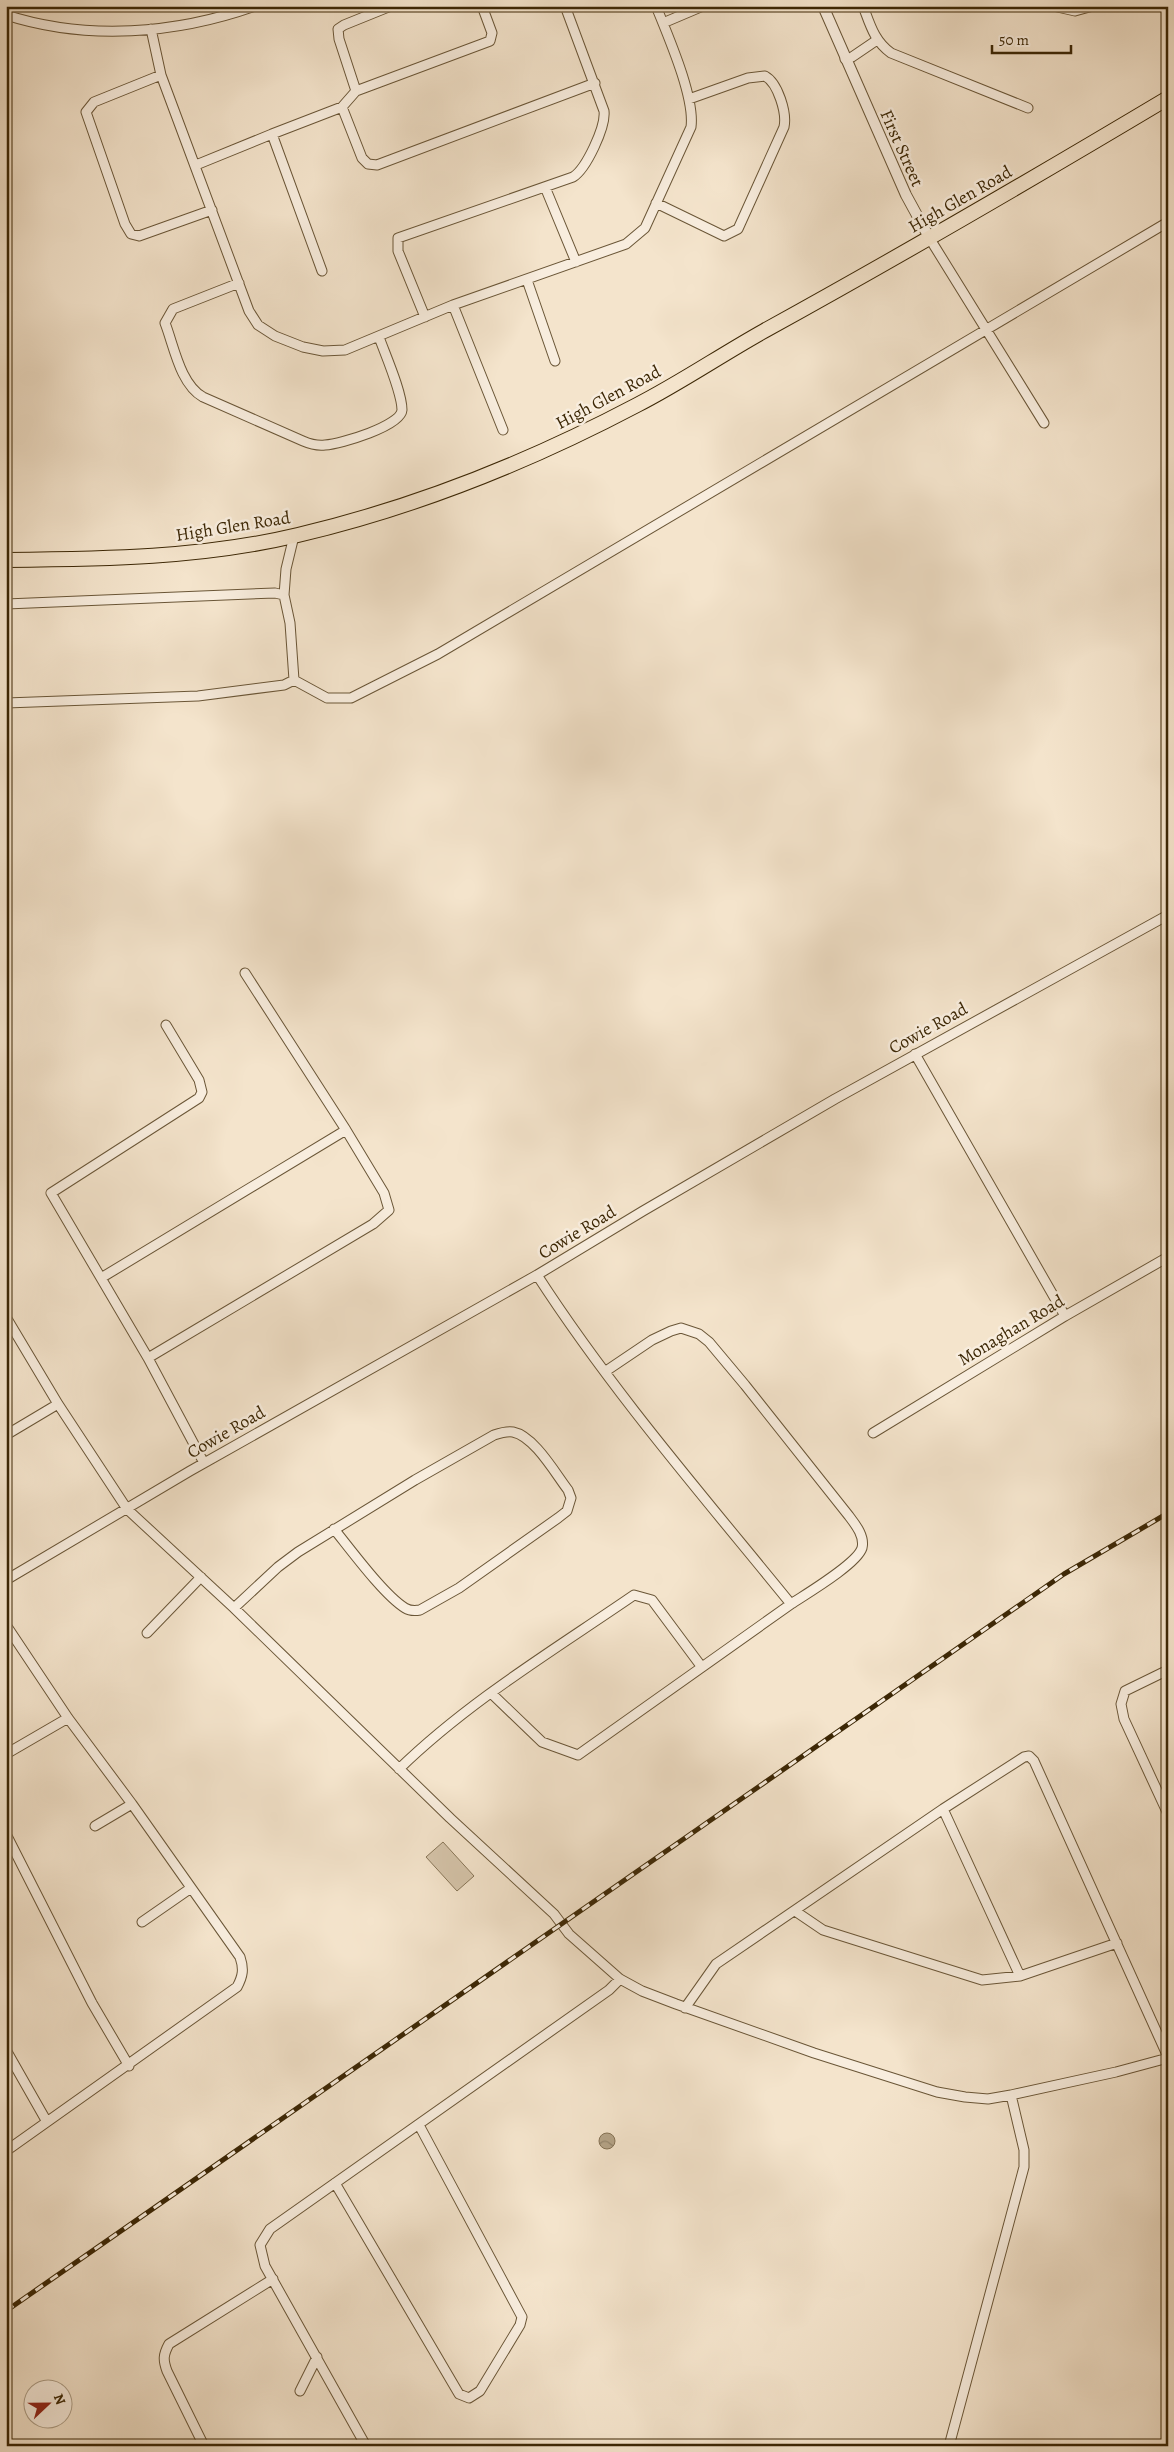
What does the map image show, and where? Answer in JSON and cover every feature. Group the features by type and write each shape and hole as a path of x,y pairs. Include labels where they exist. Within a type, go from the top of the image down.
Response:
{"main road":[{"name":"High Glen Road","path":"6,560 104,560 155,557 294,536 422,500 524,461 641,404 930,239 1168,98"}],"street":[{"path":"6,16 67,29 105,32 151,29 212,18 255,6"},
{"path":"356,91 339,39 338,29 391,6"},
{"path":"196,165 342,108 356,91 487,42 493,35 482,6"},
{"path":"425,317 398,251 398,238 545,187 579,173 603,127 604,111 565,6"},
{"path":"151,29 161,75 254,319 274,336 304,347 334,352 350,349 453,305 626,244 645,228 691,127 692,116 689,99 656,6"},
{"path":"663,23 704,6"},
{"name":"First Street","path":"823,6 906,195 930,239 1044,424"},
{"path":"863,6 877,40 891,53 1028,108"},
{"path":"1053,6 1075,11 1093,6"},
{"path":"845,59 877,40"},
{"path":"161,75 94,102 86,112 125,224 131,234 139,236 212,210"},
{"path":"656,203 724,236 735,232 784,126 784,115 775,86 765,76 748,78 689,99"},
{"path":"342,108 362,158 368,164 377,165 594,83"},
{"path":"272,134 322,271"},
{"path":"545,187 576,262"},
{"path":"294,680 326,698 351,698 438,654 1168,222"},
{"path":"527,280 555,361"},
{"path":"239,283 173,309 165,322 184,376 193,391 203,397 303,442 314,445 331,444 390,425 399,417 402,412 400,398 379,337"},
{"path":"453,305 502,430"},
{"path":"294,536 286,569 284,594 290,623 294,680"},
{"path":"6,604 284,594"},
{"path":"6,703 198,696 284,685 294,680"},
{"name":"Cowie Road","path":"6,1580 204,1463 537,1275 643,1211 915,1054 1168,915"},
{"path":"148,1358 374,1224 389,1210 384,1194 346,1130 245,973"},
{"path":"166,1024 199,1080 202,1092 199,1098 51,1193 148,1358 204,1463"},
{"path":"915,1054 1065,1316"},
{"path":"101,1278 346,1130"},
{"name":"Monaghan Road","path":"873,1433 1065,1316 1168,1257"},
{"path":"537,1275 570,1325 791,1604"},
{"path":"6,1317 58,1404 127,1509 234,1608 399,1769 554,1914 568,1934 620,1979 642,1991 686,2008 814,2053 936,2092 965,2098 988,2099 1011,2095 1116,2072 1168,2058 1034,1762 1029,1756 1024,1757 943,1809 716,1964 686,2008"},
{"path":"491,1693 542,1742 578,1755 858,1555 862,1542 857,1527 733,1371 700,1334 681,1328 671,1331 652,1340 606,1371"},
{"path":"6,1435 58,1404"},
{"path":"234,1608 278,1567 334,1529 494,1435 506,1432 525,1437 535,1446 568,1490 571,1498 567,1511 558,1518 459,1588 420,1610 413,1611 399,1603 368,1570 334,1529"},
{"path":"147,1633 201,1577"},
{"path":"399,1769 420,1748 491,1693 634,1595 652,1600 702,1666"},
{"path":"6,1625 10,1638 192,1888 240,1957 244,1966 243,1976 237,1987 129,2066 6,2152"},
{"path":"1168,1670 1124,1691 1121,1704 1124,1719 1168,1814"},
{"path":"6,1754 68,1718"},
{"path":"95,1826 132,1804"},
{"path":"943,1809 1020,1976"},
{"path":"6,1834 92,2003 129,2066"},
{"path":"142,1922 192,1888"},
{"path":"795,1911 823,1930 982,1980 1020,1976 1117,1944"},
{"path":"366,2446 265,2266 260,2245 270,2229 528,2049 609,1990 620,1979"},
{"path":"6,2050 47,2122"},
{"path":"950,2446 1024,2167 1024,2150 1011,2095"},
{"path":"335,2183 459,2394 469,2398 480,2391 520,2325 522,2317 419,2124"},
{"path":"204,2446 163,2362 164,2354 169,2344 272,2279"},
{"path":"300,2391 317,2357"}],"shaded area":[{"path":"443,1842 474,1876 457,1891 426,1857"}],"water":[{"path":"607,2133 613,2135 615,2141 613,2147 607,2149 601,2147 599,2141 601,2135"}],"railway":[{"path":"6,2311 1064,1574 1168,1513"}]}
